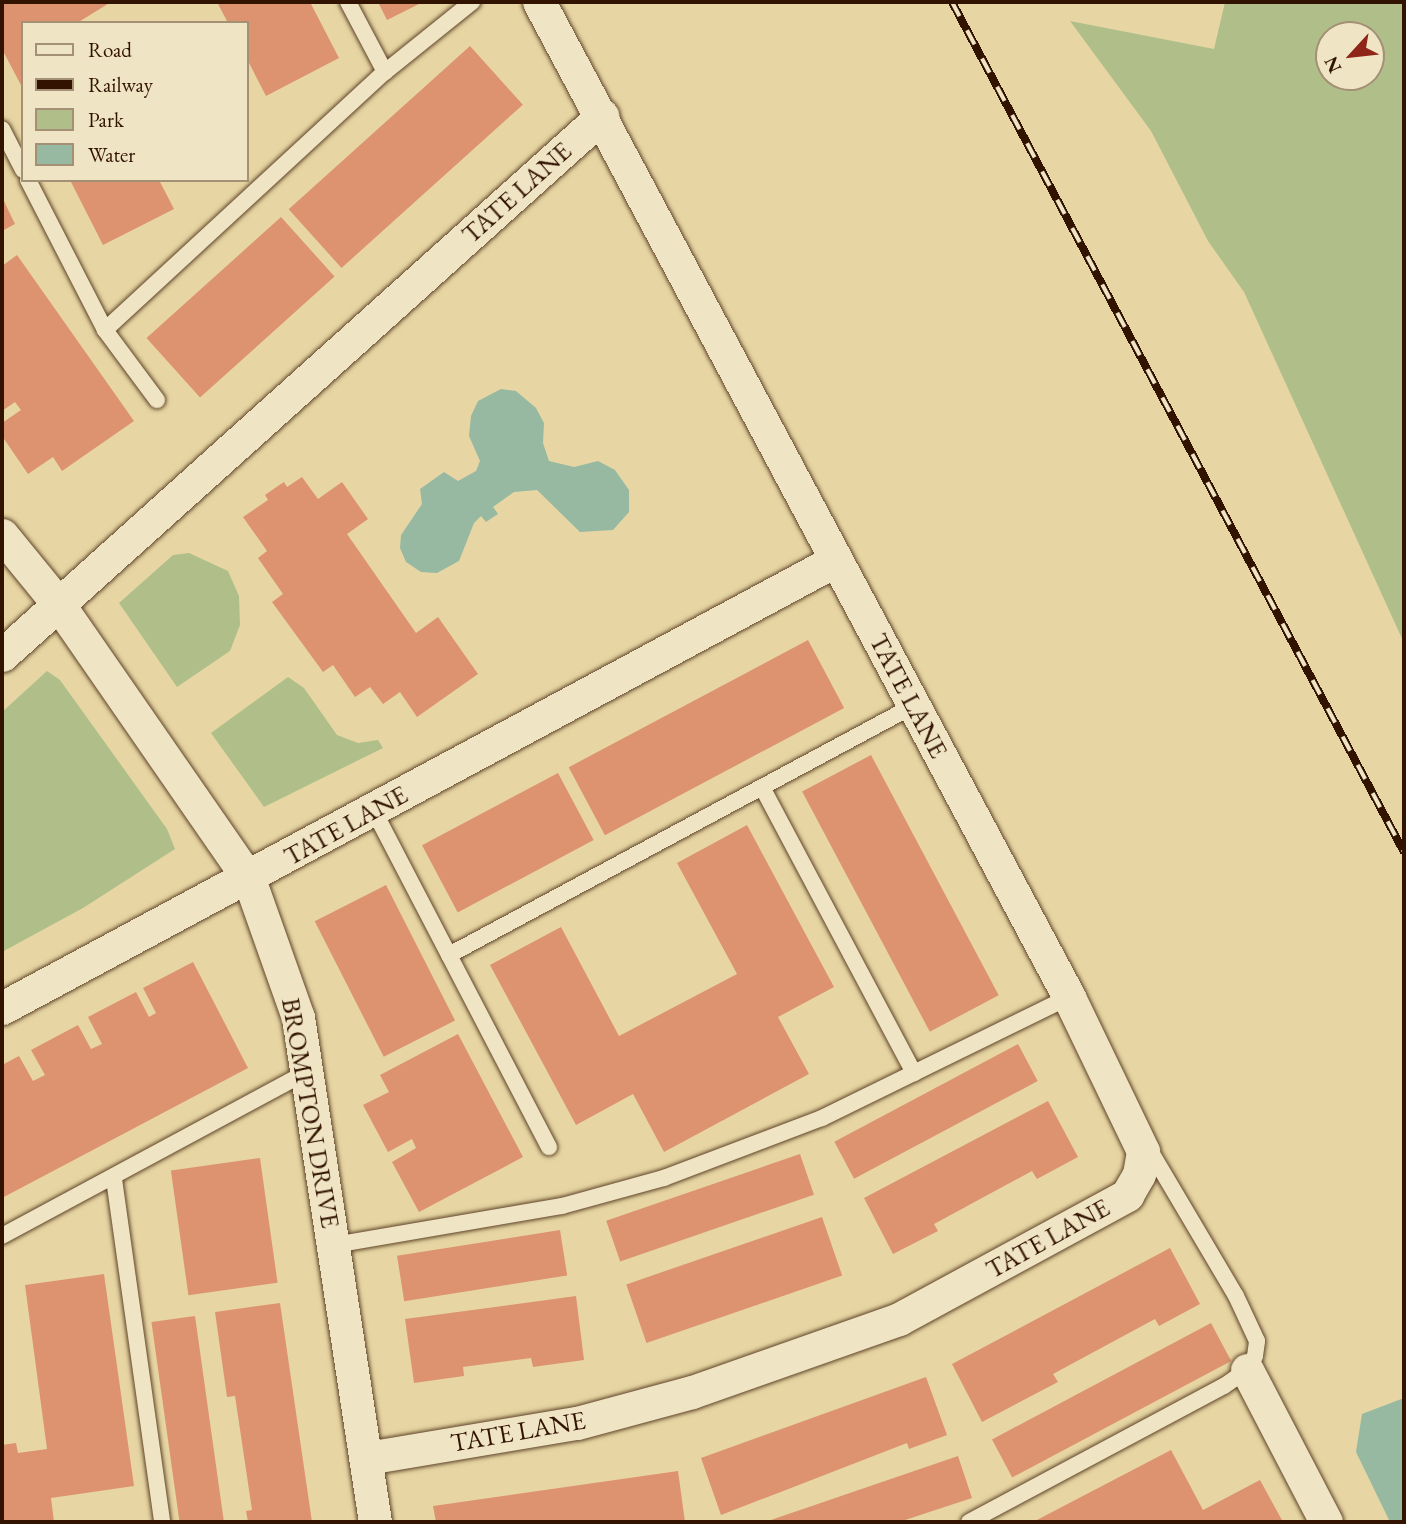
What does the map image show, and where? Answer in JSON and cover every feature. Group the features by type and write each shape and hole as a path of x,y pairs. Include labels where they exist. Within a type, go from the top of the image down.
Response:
{"street":[{"path":"539,2 602,116"},
{"name":"TATE LANE","path":"2,655 602,116 1137,1130 1143,1151 1139,1174 1127,1195 899,1319 692,1392 603,1416 367,1458"},
{"name":"BROMPTON DRIVE","path":"2,535 59,605 249,879 298,1017 375,1522"},
{"name":"TATE LANE","path":"2,1009 249,879 836,560"},
{"path":"1247,1370 1326,1522"}],"lane":[{"path":"348,2 385,72"},
{"path":"105,330 385,72 472,2"},
{"path":"2,129 21,166"},
{"path":"29,182 105,330 157,400"},
{"path":"449,955 913,706"},
{"path":"762,787 914,1073"},
{"path":"374,811 550,1147"},
{"path":"334,1245 562,1206 664,1178 822,1118 1069,997"},
{"path":"2,1236 114,1179 306,1072"},
{"path":"969,1522 1247,1370 1257,1341 1251,1325 1166,1171 1137,1130"},
{"path":"114,1179 162,1522"}],"green space":[{"path":"1225,2 1404,2 1404,643 1244,292 1208,241 1151,131 1070,21 1214,49"},
{"path":"189,553 228,571 239,596 240,625 230,651 177,687 119,603 173,555"},
{"path":"47,671 60,680 167,829 175,849 83,908 2,952 2,712"},
{"path":"288,677 304,688 337,735 358,743 378,740 383,748 264,807 211,733"}],"water":[{"path":"501,389 516,391 536,408 544,423 543,443 549,461 574,467 598,461 615,470 629,490 629,512 613,530 580,532 537,490 514,492 493,507 498,514 486,522 481,516 474,523 459,561 437,573 421,572 406,562 400,548 401,535 422,504 420,489 444,472 458,481 476,471 480,461 469,436 471,416 478,401"},
{"path":"1404,1398 1404,1522 1390,1522 1356,1452 1362,1414"}],"building":[{"path":"2,2 111,2 80,21 21,21 21,85 2,49"},
{"path":"217,2 310,2 339,58 266,96 248,61 248,21 227,21"},
{"path":"378,2 423,2 387,20"},
{"path":"470,46 523,105 342,268 289,209"},
{"path":"71,182 160,182 174,209 103,245"},
{"path":"2,197 15,224 2,231"},
{"path":"281,217 335,276 200,398 146,338"},
{"path":"17,255 134,421 62,471 53,457 28,474 2,436 2,423 21,410 15,402 2,411 2,266"},
{"path":"302,477 318,499 342,482 368,519 347,534 416,633 438,617 478,674 417,717 400,692 383,704 370,687 355,697 333,665 323,672 272,602 283,594 258,558 267,551 243,517 268,500 265,495 275,488 284,482 287,487"},
{"path":"808,640 844,708 605,835 569,767"},
{"path":"871,755 999,995 930,1032 802,792"},
{"path":"558,773 594,840 458,912 422,845"},
{"path":"747,825 834,987 778,1017 809,1074 664,1152 633,1094 576,1125 490,965 561,927 619,1036 737,974 677,863"},
{"path":"386,885 455,1020 384,1057 315,921"},
{"path":"193,962 248,1068 2,1198 2,1065 19,1056 33,1081 45,1075 31,1050 78,1025 91,1049 102,1044 88,1017 136,992 149,1017 156,1013 143,988"},
{"path":"458,1034 523,1157 419,1212 392,1162 416,1148 412,1139 388,1152 363,1105 389,1092 380,1075"},
{"path":"1018,1044 1038,1081 854,1179 834,1142"},
{"path":"1048,1101 1078,1157 1037,1179 1032,1171 934,1224 938,1231 893,1254 864,1198"},
{"path":"800,1154 814,1195 620,1261 606,1221"},
{"path":"260,1158 278,1283 188,1295 171,1171"},
{"path":"822,1217 842,1276 646,1343 626,1284"},
{"path":"560,1230 567,1275 404,1301 397,1256"},
{"path":"1170,1248 1200,1304 1159,1326 1155,1319 1053,1374 1058,1382 982,1422 952,1364"},
{"path":"104,1274 134,1486 51,1498 54,1522 2,1522 2,1445 16,1443 18,1453 47,1449 25,1285"},
{"path":"576,1296 584,1360 533,1367 531,1358 463,1367 464,1376 414,1383 405,1319"},
{"path":"280,1303 312,1522 248,1522 246,1511 252,1510 235,1396 227,1397 215,1312"},
{"path":"195,1316 224,1522 180,1522 151,1322"},
{"path":"1211,1323 1231,1361 1012,1477 992,1439"},
{"path":"926,1377 947,1435 909,1449 907,1443 721,1515 701,1458"},
{"path":"1171,1450 1203,1510 1260,1480 1283,1522 1033,1522"},
{"path":"958,1456 972,1498 899,1522 765,1522"},
{"path":"678,1471 685,1522 436,1522 433,1506"}],"railway":[{"path":"952,2 1404,852"}]}
